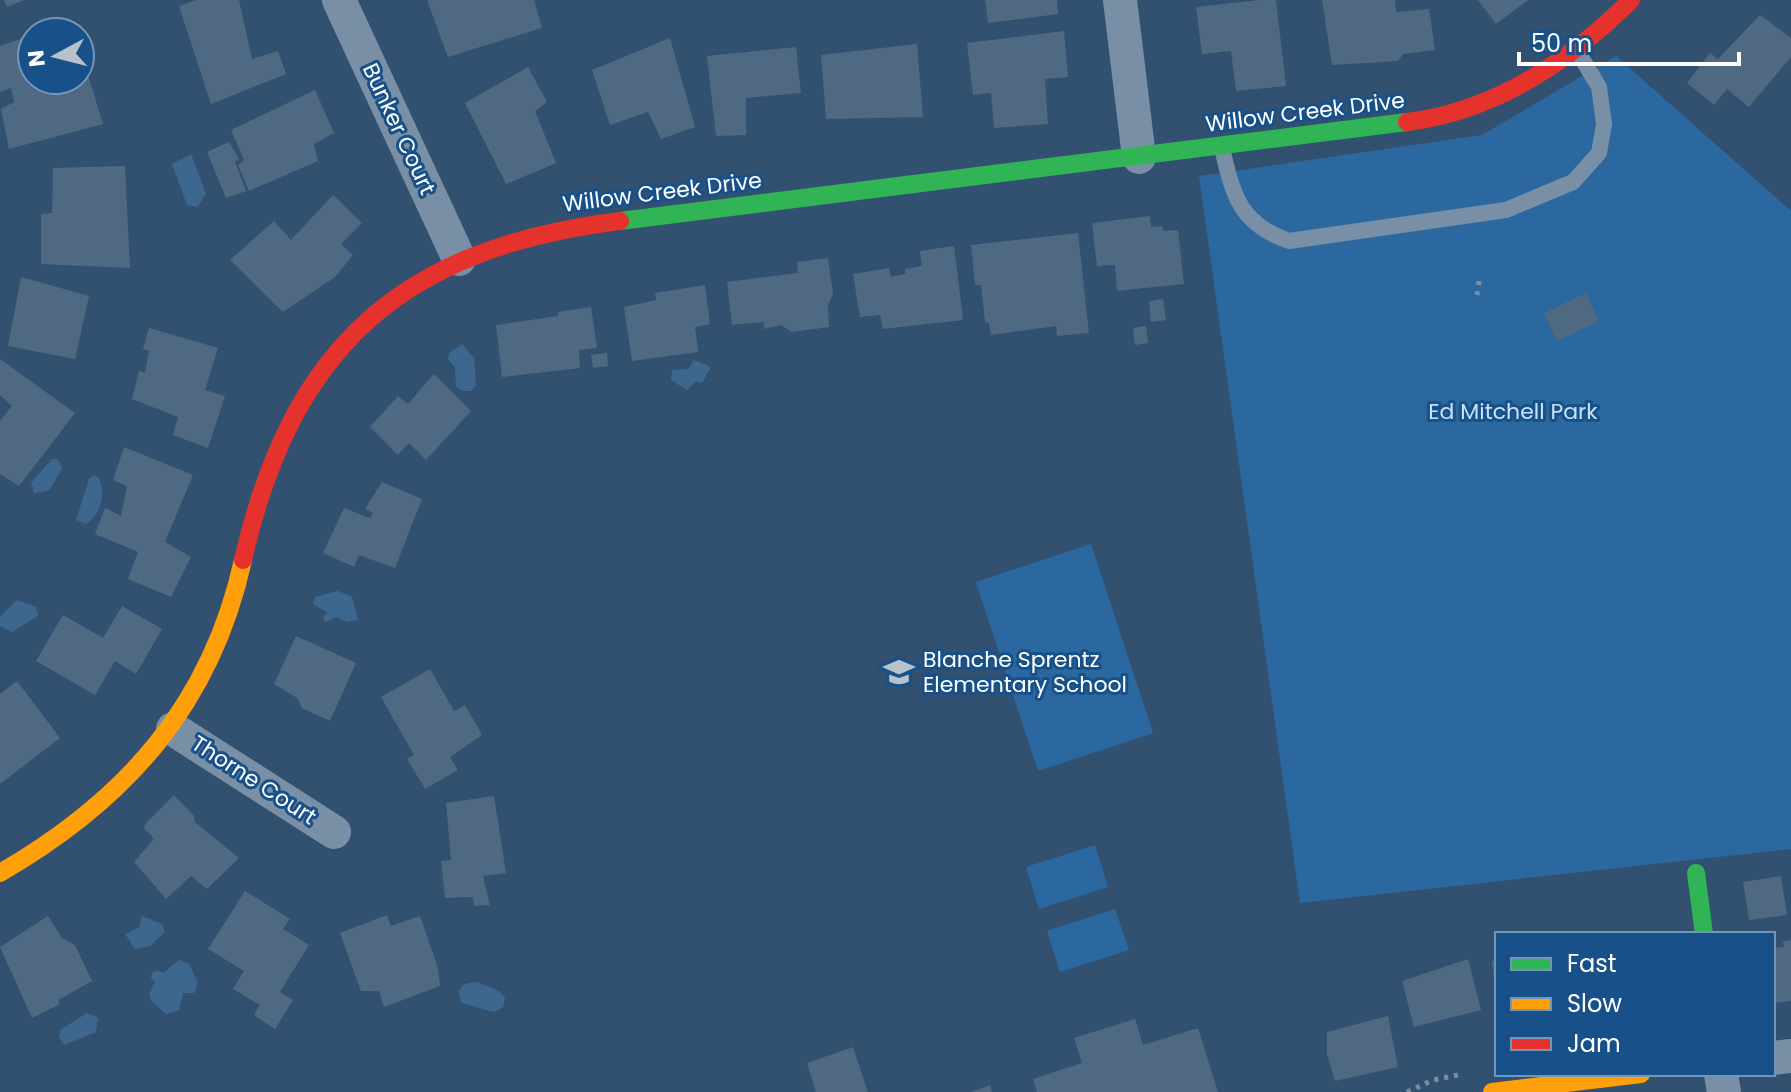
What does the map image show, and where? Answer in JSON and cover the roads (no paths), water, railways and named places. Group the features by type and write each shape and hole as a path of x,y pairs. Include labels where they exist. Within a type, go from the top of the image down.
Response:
{"street":[{"name":"Bunker Court","path":"339,0 459,259"},
{"path":"1120,0 1139,157"},
{"name":"Willow Creek Drive","path":"0,873 71,829 108,798 173,729 220,639 237,592 259,497 276,448 299,402 329,360 363,323 404,290 459,259 484,248 557,229 1447,117 1519,89 1578,51 1631,0"},
{"name":"Thorne Court","path":"173,729 334,832"},
{"path":"1696,873 1704,932"},
{"path":"1492,1092 1624,1076"}],"lane":[{"path":"1222,147 1244,213 1265,232 1289,241 1506,210 1573,182 1599,153 1604,124 1599,87 1578,51"}],"place":[{"name":"Blanche Sprentz Elementary School","path":"899,672"}],"park label":[{"name":"Ed Mitchell Park","path":"1513,411"}]}
